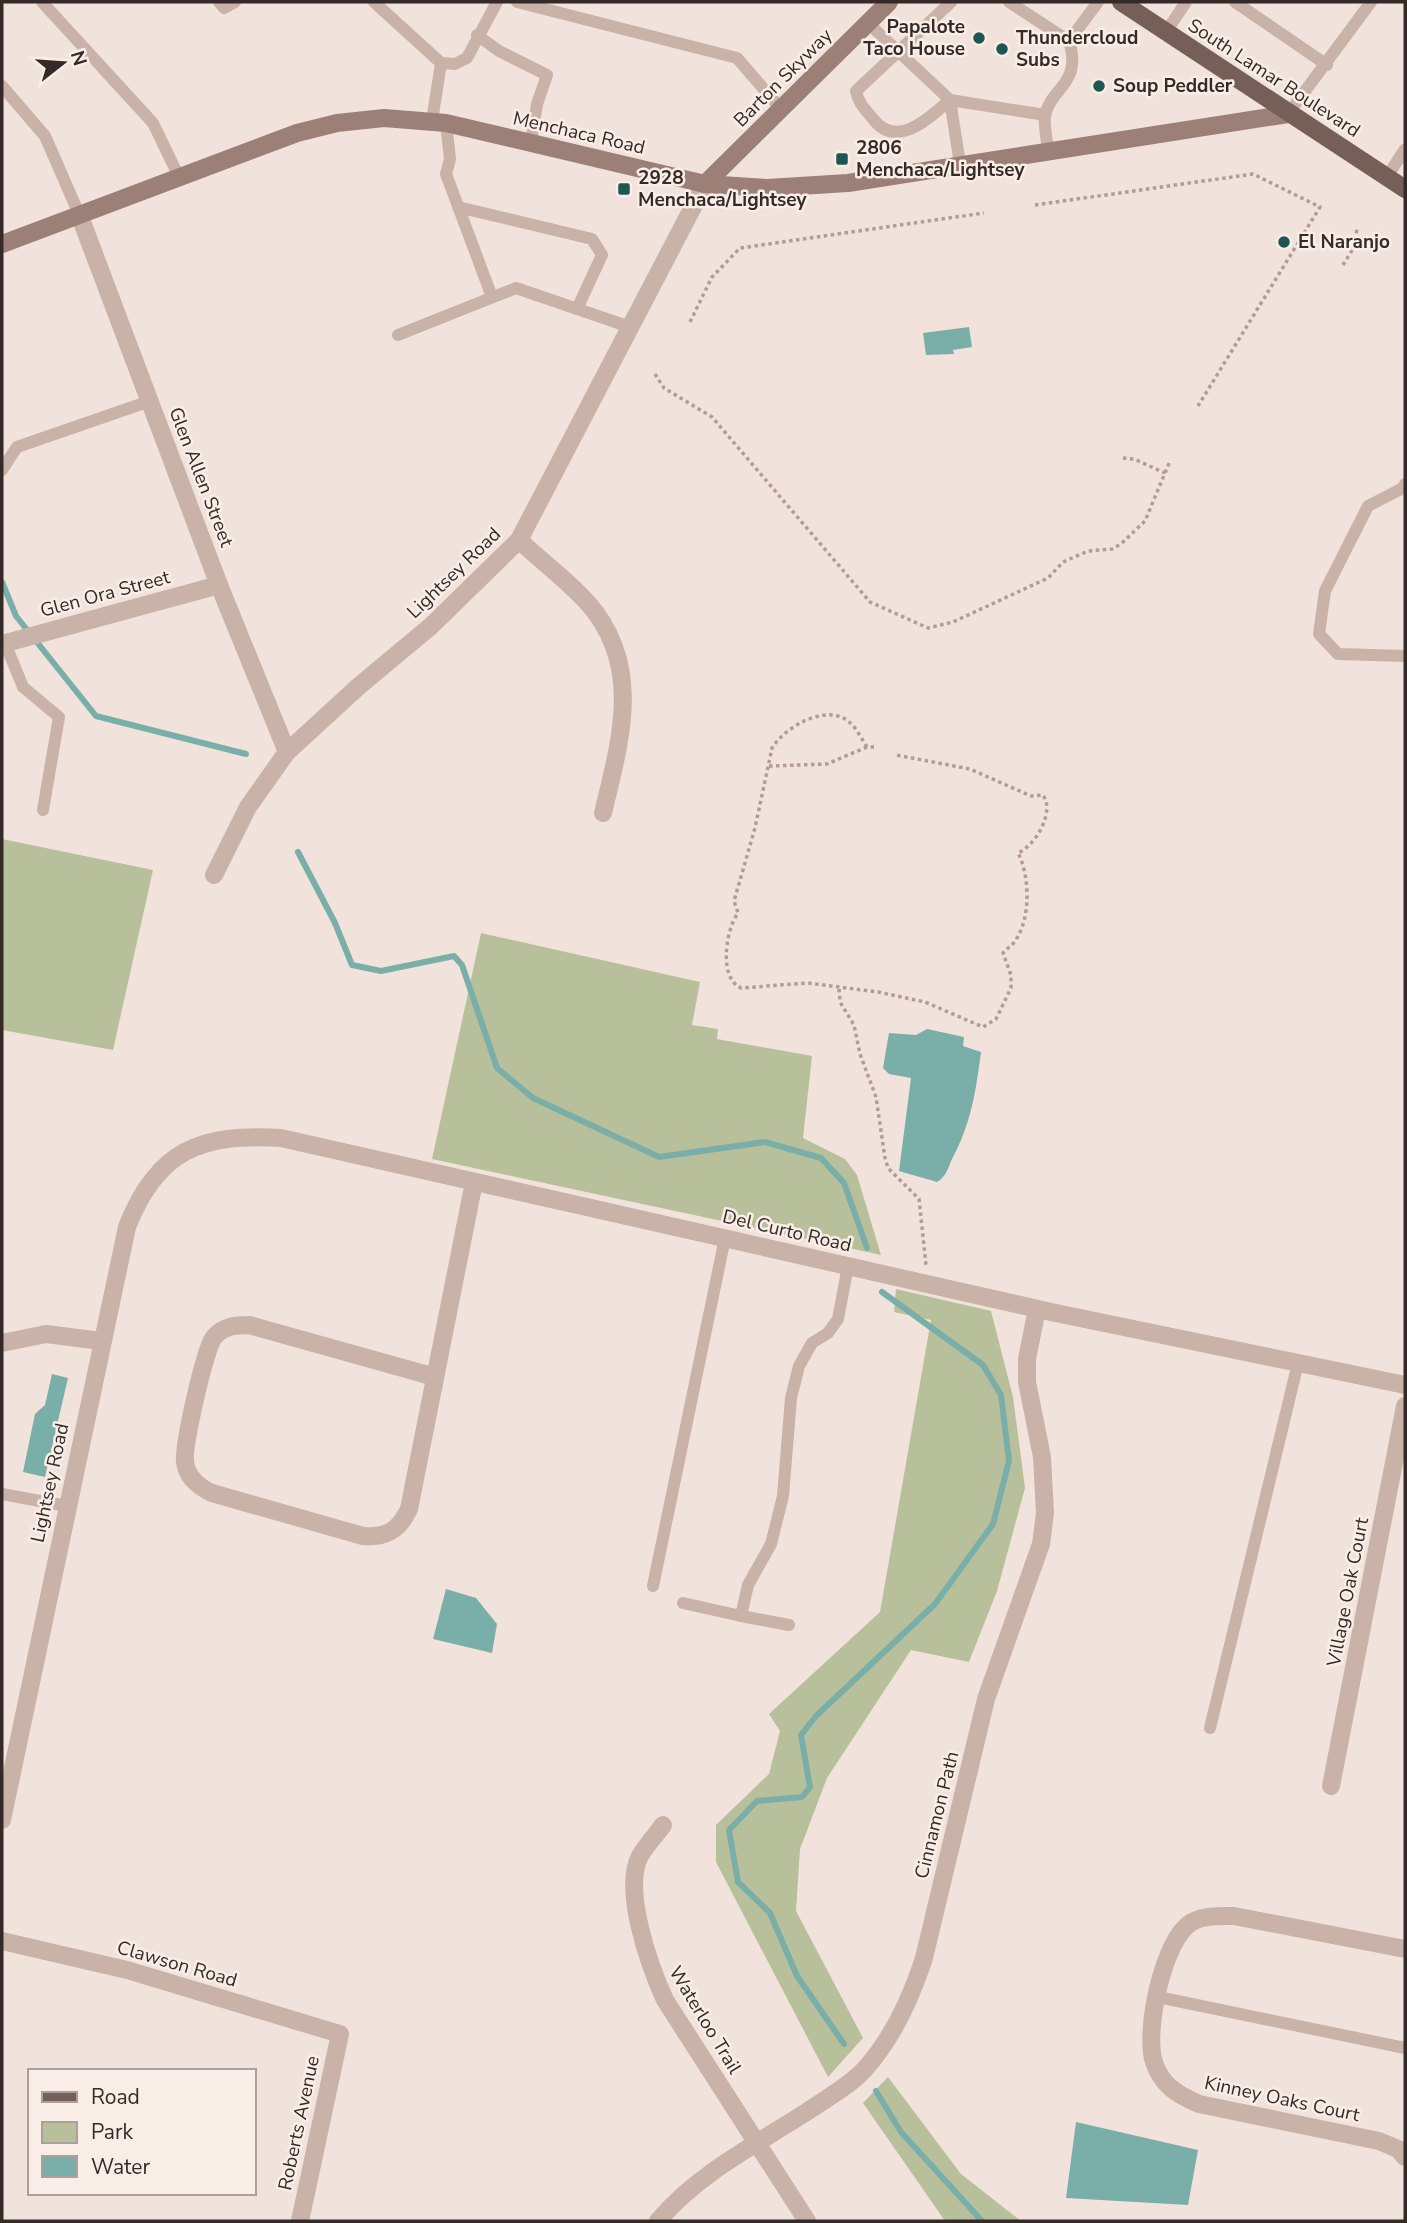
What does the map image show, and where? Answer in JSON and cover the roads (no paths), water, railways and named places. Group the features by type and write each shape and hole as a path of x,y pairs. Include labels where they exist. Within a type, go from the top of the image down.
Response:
{"main road":[{"name":"South Lamar Boulevard","path":"1121,2 1405,189"},
{"name":"Barton Skyway","path":"705,184 875,10"},
{"name":"Menchaca Road","path":"2,244 297,134 337,123 384,117 439,122 705,184 766,188 814,186 1289,114"}],"street":[{"name":"Lightsey Road","path":"214,875 248,807 287,752 439,618 519,540 705,184"},
{"name":"Glen Allen Street","path":"79,214 219,585 287,752"},
{"path":"519,540 587,603 604,627 615,652 623,680 623,730 603,814"},
{"name":"Glen Ora Street","path":"3,644 219,585"},
{"name":"Del Curto Road","path":"164,1164 206,1144 245,1136 281,1138 1037,1309 1405,1385"},
{"name":"Lightsey Road","path":"2,1820 101,1340 127,1227 140,1194 164,1164"},
{"path":"435,1377 248,1325 222,1329 207,1349 185,1464 200,1488 212,1493 363,1536 378,1537 393,1531 403,1522 409,1509 474,1182"},
{"name":"Cinnamon Path","path":"658,2221 699,2182 837,2092 863,2071 880,2049 913,1993 924,1958 986,1699 1041,1544 1045,1513 1044,1477 1027,1382 1027,1359 1037,1309"},
{"path":"2,1343 46,1334 101,1340"},
{"name":"Village Oak Court","path":"1331,1786 1405,1406"},
{"name":"Waterloo Trail","path":"663,1825 639,1858 635,1894 640,1932 649,1966 665,2000 807,2221"},
{"name":"Kinney Oaks Court","path":"1405,1950 1234,1916 1210,1916 1191,1923 1175,1938 1165,1960 1150,2042 1154,2063 1165,2083 1179,2095 1199,2104 1379,2141 1398,2149 1405,2157"},
{"name":"Clawson Road","path":"2,1941 127,1969 340,2034"},
{"name":"Roberts Avenue","path":"300,2221 340,2034"}],"lane":[{"path":"43,2 153,123 179,177"},
{"path":"219,2 224,8 235,2"},
{"path":"373,2 441,63 455,64 467,58 497,2"},
{"path":"517,2 737,58 781,109"},
{"path":"950,100 915,130 887,131 880,128 858,100 856,91 901,52 951,2"},
{"path":"1009,2 1069,41 1074,56 1070,75 1045,115 1048,151"},
{"path":"1069,41 1098,2"},
{"path":"1166,32 1186,2"},
{"path":"1235,2 1327,65"},
{"path":"1289,114 1371,2"},
{"path":"875,10 901,52 950,100 1045,115"},
{"path":"477,35 499,51 547,75 537,104 531,143"},
{"path":"441,63 439,122 450,159 446,174 492,297"},
{"path":"2,86 45,136 79,214"},
{"path":"950,100 960,164"},
{"path":"1387,177 1405,149"},
{"path":"458,207 592,239 602,255 577,309"},
{"path":"398,335 516,288 630,327"},
{"path":"2,470 17,447 150,401"},
{"path":"1404,487 1368,506 1325,591 1319,634 1338,653 1405,656"},
{"path":"3,644 23,687 59,717 43,810"},
{"path":"653,1586 725,1238"},
{"path":"741,1616 748,1585 771,1545 783,1496 791,1398 799,1366 812,1343 828,1333 838,1319 848,1266"},
{"path":"1210,1728 1298,1363"},
{"path":"2,1494 67,1506"},
{"path":"683,1603 789,1625"},
{"path":"1158,1997 1405,2048"}],"water":[{"path":"969,327 972,347 953,350 954,354 926,355 923,333"},
{"path":"927,1029 964,1037 963,1046 981,1052 975,1094 964,1133 943,1178 937,1182 899,1171 911,1078 889,1074 883,1068 889,1033 916,1035"},
{"path":"52,1374 68,1378 45,1477 23,1472 35,1414 45,1405"},
{"path":"446,1589 476,1598 497,1624 492,1653 433,1639"},
{"path":"1076,2122 1198,2150 1188,2205 1066,2198"}],"waterway":[{"path":"2,582 16,616 96,716 246,754"},
{"path":"298,852 335,923 352,965 381,971 454,956 462,965 497,1068 533,1098 659,1157 765,1142 821,1158 844,1183 867,1248"},
{"path":"844,2044 797,1976 770,1913 738,1882 729,1830 757,1801 802,1797 810,1787 801,1735 816,1716 935,1604 993,1524 1009,1461 1001,1395 983,1365 882,1292"},
{"path":"876,2091 901,2132 982,2221"}],"place":[{"name":"Papalote Taco House","path":"979,38"},
{"name":"Thundercloud Subs","path":"1002,49"},
{"name":"Soup Peddler","path":"1099,86"},
{"name":"2806 Menchaca/Lightsey","path":"842,159"},
{"name":"2928 Menchaca/Lightsey","path":"624,189"},
{"name":"El Naranjo","path":"1284,242"}]}
